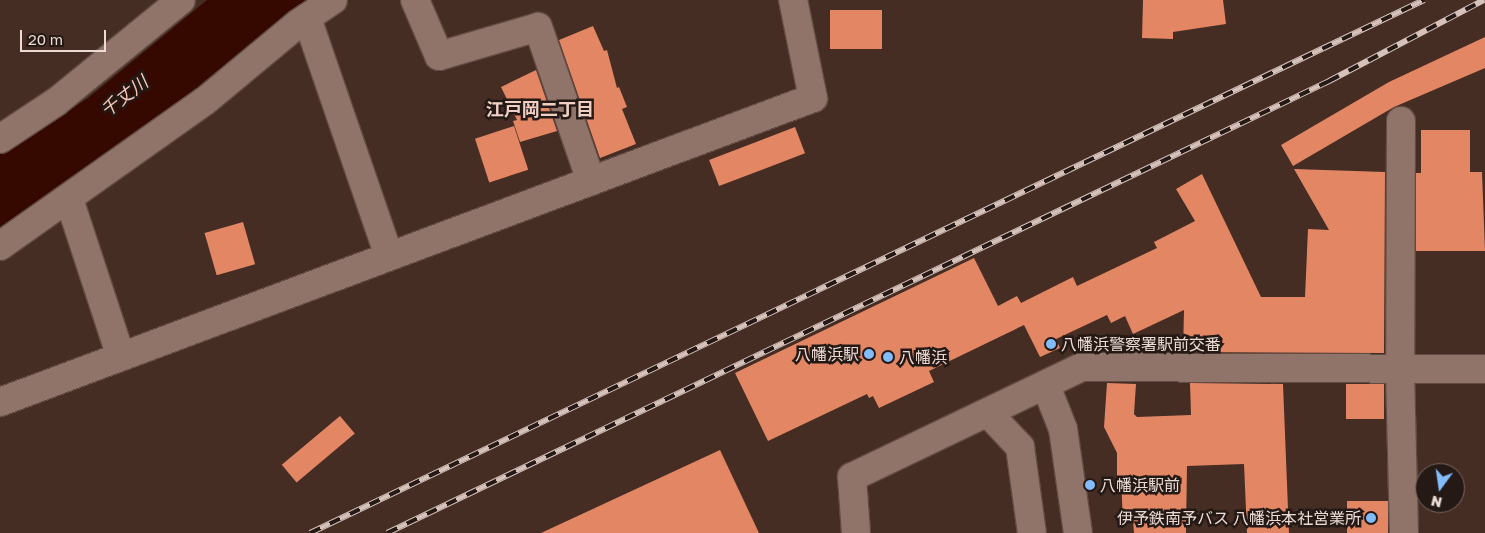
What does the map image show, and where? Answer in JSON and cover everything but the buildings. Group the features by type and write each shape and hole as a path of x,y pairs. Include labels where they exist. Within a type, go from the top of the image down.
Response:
{"street":[{"path":"0,139 56,102 181,0"},
{"path":"0,246 205,101 306,18 333,0"},
{"path":"415,0 439,56 538,27 591,181"},
{"path":"0,402 813,98 793,0"},
{"path":"306,18 389,256"},
{"path":"1401,121 1400,371 1404,533"},
{"path":"69,199 121,357"},
{"path":"856,533 852,477 1082,368 1400,371 1485,369"},
{"path":"1046,386 1063,429 1078,533"},
{"path":"988,413 1020,447 1032,533"}],"water":[{"name":"千丈川","path":"207,0 310,0 136,138 0,231 0,154 88,98"}],"railway":[{"path":"310,533 1424,0"},
{"path":"387,533 1329,81 1484,0"}],"place":[{"name":"八幡浜警察署駅前交番","path":"1051,344"},
{"name":"八幡浜駅","path":"869,354"},
{"name":"八幡浜","path":"888,357"},
{"name":"八幡浜駅前","path":"1090,485"},
{"name":"伊予鉄南予バス 八幡浜本社営業所","path":"1371,518"}],"district":[{"name":"江戸岡二丁目","path":"540,109"}]}
